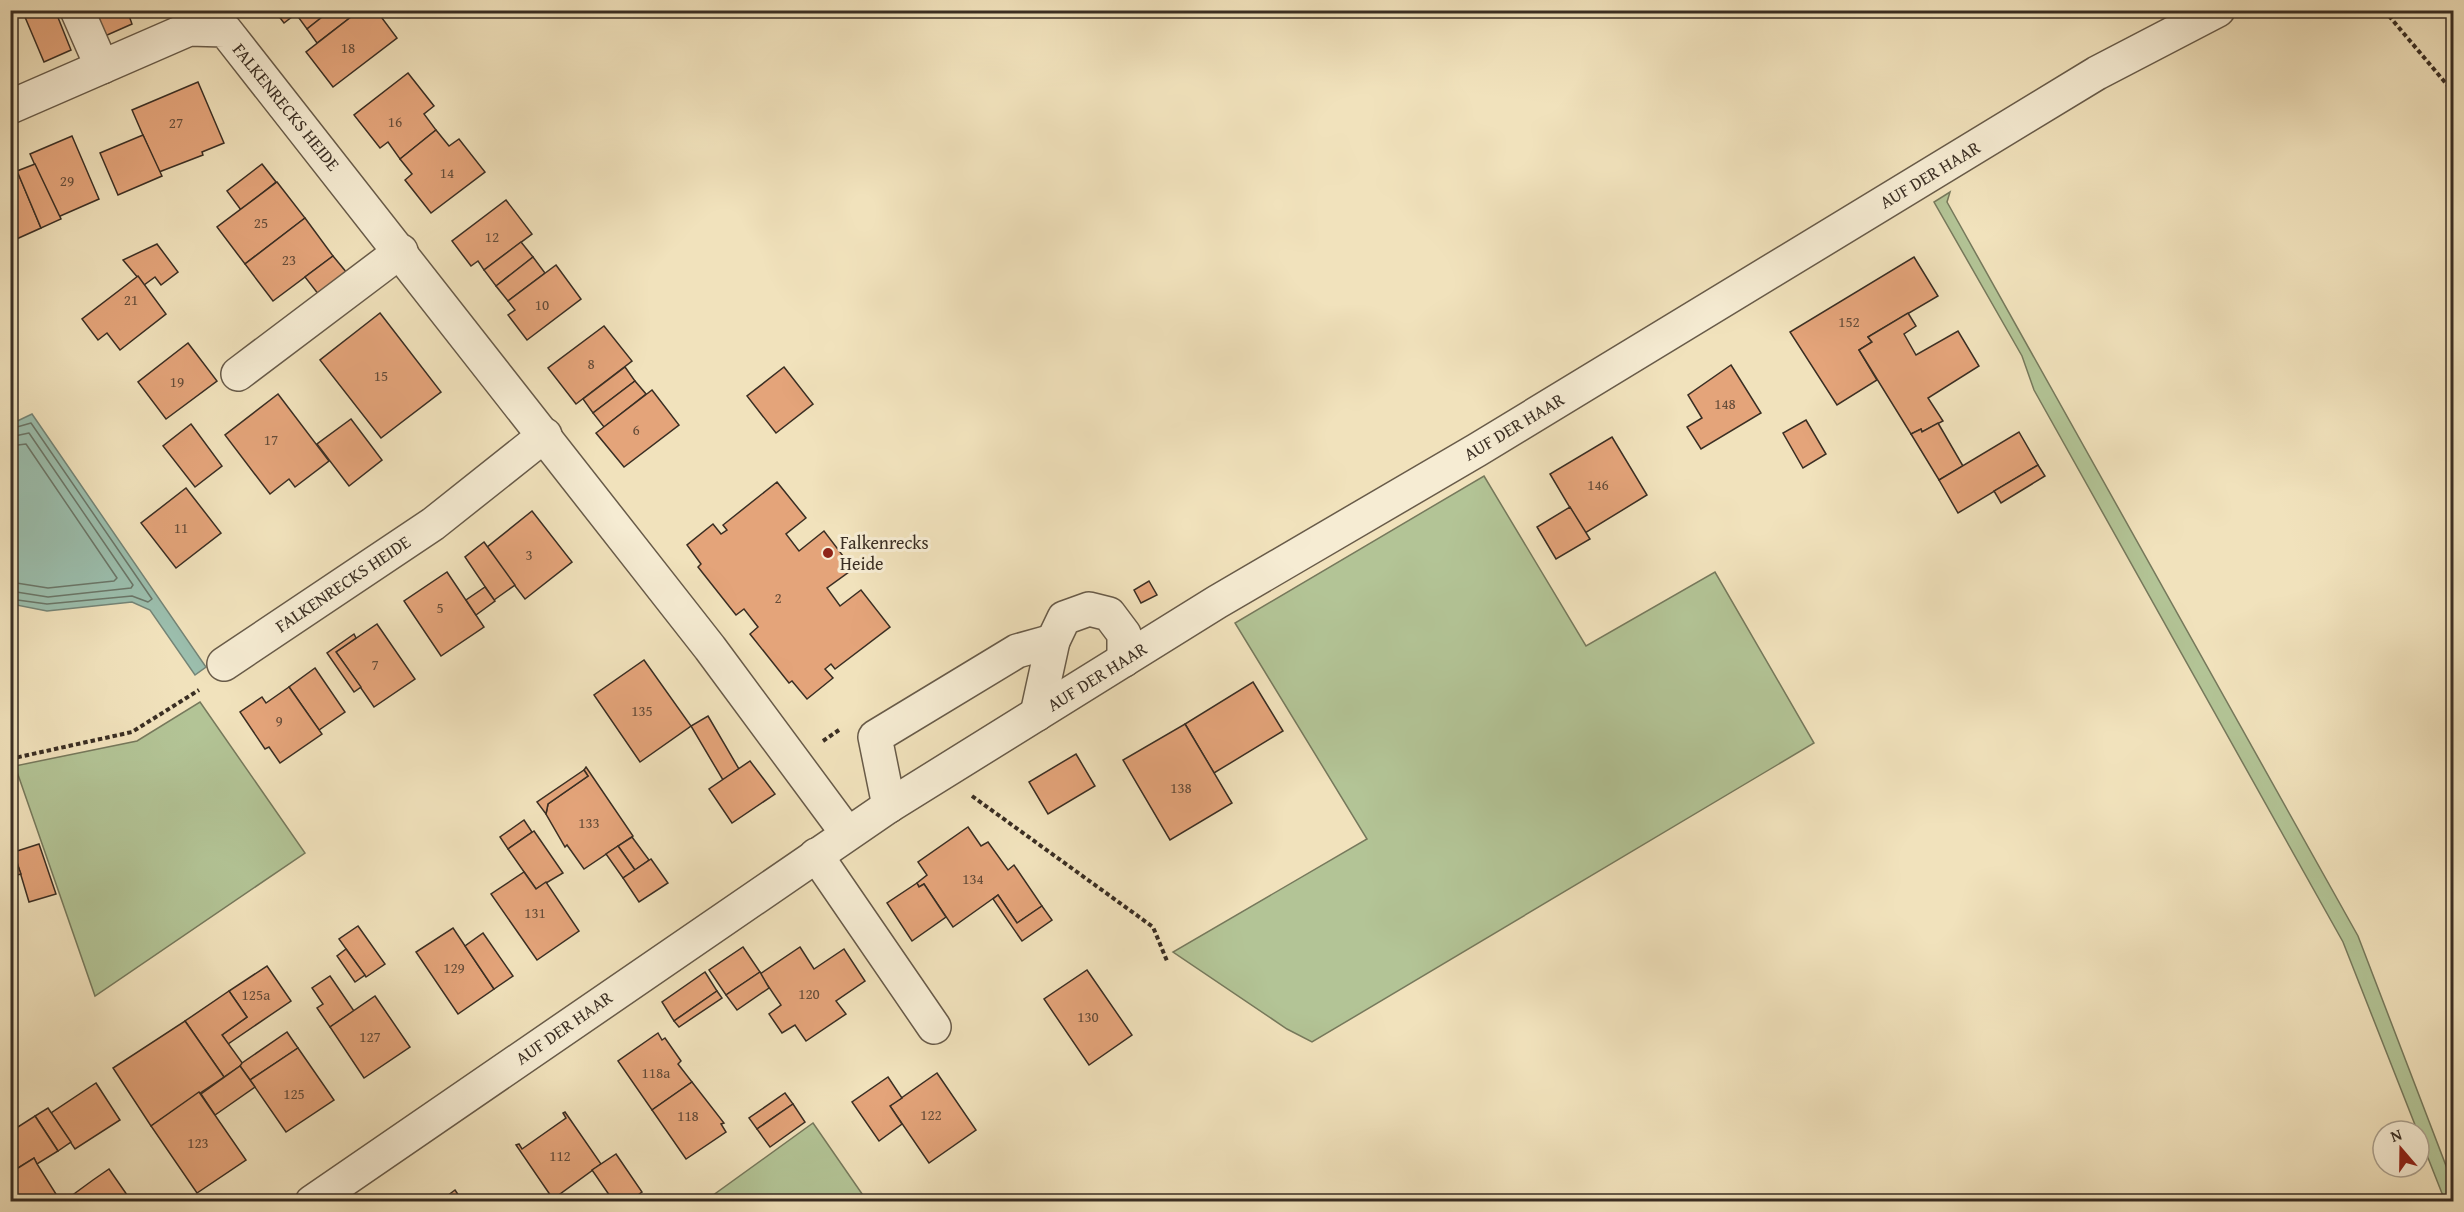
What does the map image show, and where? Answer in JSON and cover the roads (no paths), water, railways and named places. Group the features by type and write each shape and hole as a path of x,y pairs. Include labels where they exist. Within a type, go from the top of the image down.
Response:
{"street":[{"path":"77,10 102,67"},
{"name":"AUF DER HAAR","path":"312,1202 847,833 946,770 1217,602 1487,444 2097,73 2218,10"},
{"name":"FALKENRECKS HEIDE","path":"10,107 189,29 225,30 401,251 710,648 847,833"},
{"path":"238,374 401,251"},
{"name":"FALKENRECKS HEIDE","path":"224,664 433,524 545,435"},
{"path":"1037,714 1053,641 1064,618 1089,609 1109,614 1124,634 1124,660"},
{"path":"889,806 875,737 1017,651 1053,641"},
{"path":"816,855 934,1027"}],"water":[{"path":"32,414 206,667 195,675 150,610 132,602 47,611 11,604 11,424"}],"place":[{"name":"Falkenrecks Heide","path":"828,553"}]}
